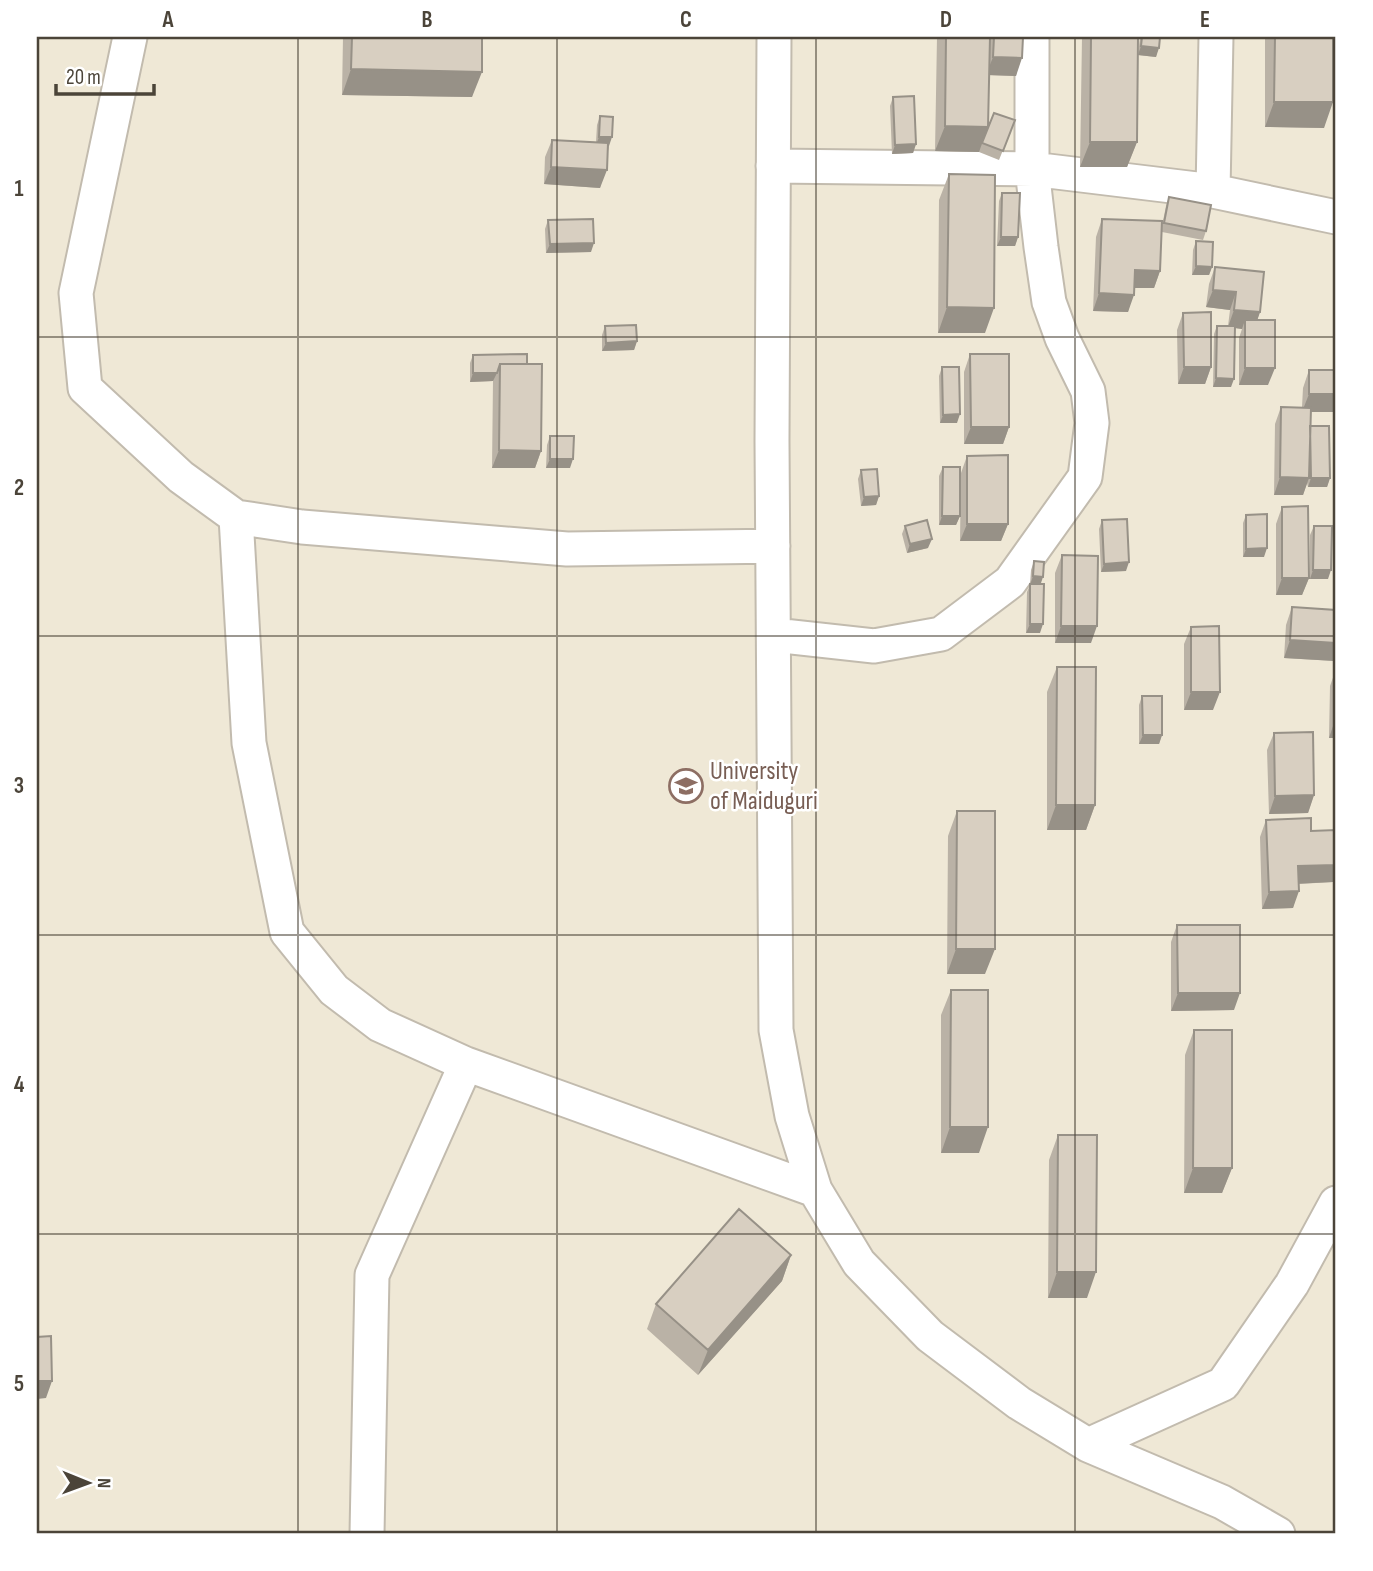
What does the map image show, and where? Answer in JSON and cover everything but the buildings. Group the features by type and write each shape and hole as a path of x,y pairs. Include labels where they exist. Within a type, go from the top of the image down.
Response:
{"street":[{"path":"130,37 76,293 85,388 181,477 236,517 302,527 567,549 773,547"},
{"path":"774,37 772,166 776,1030 792,1116 815,1191 859,1263 930,1336 1019,1403 1088,1445 1222,1502 1278,1534"},
{"path":"774,635 874,646 941,634 1010,582 1085,477 1091,423 1088,391 1062,338 1049,302 1032,169 1032,37"},
{"path":"1213,191 1216,37"},
{"path":"772,166 1032,169 1213,191 1336,217"},
{"path":"236,517 249,743 287,932 334,990 380,1025 466,1064 815,1191"},
{"path":"367,1534 372,1275 466,1064"},
{"path":"1088,1445 1223,1384 1292,1284 1336,1203"}],"shaded area":[{"name":"University of Maiduguri","path":"37,37 1336,37 1336,1534 37,1534"}],"place":[{"name":"University of Maiduguri","path":"686,786"}]}
